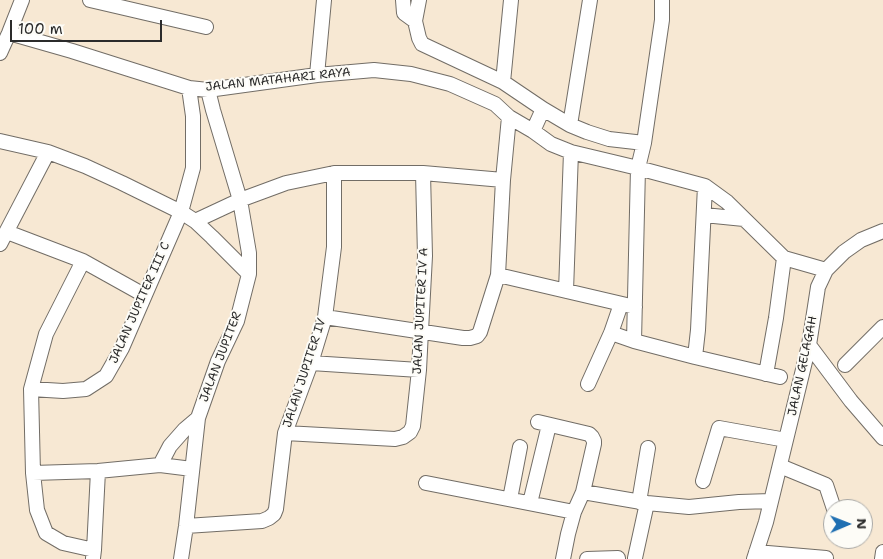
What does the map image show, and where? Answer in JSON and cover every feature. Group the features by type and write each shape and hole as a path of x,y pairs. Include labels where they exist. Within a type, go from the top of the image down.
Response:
{"street":[{"path":"0,53 10,33 22,0"},
{"path":"90,0 206,27"},
{"path":"317,75 324,0"},
{"path":"403,0 404,12 415,21"},
{"path":"419,0 415,21 422,44 503,82 570,125 609,138 644,143"},
{"path":"503,82 511,0"},
{"path":"570,125 590,0"},
{"path":"634,341 638,168 644,143 662,20 662,0"},
{"name":"JALAN MATAHARI RAYA","path":"10,33 189,88 208,90 317,75 374,70 411,74 450,84 494,104 509,117 551,144 571,152 704,186 727,202 784,258 826,270"},
{"path":"181,212 193,168 193,116 189,88"},
{"name":"JALAN JUPITER","path":"180,559 186,526 198,418 218,361 237,321 249,274 249,253 240,200 208,90"},
{"path":"533,131 543,109"},
{"path":"324,317 463,338 477,336 480,332 498,275 509,117"},
{"path":"0,141 48,152 122,182 181,212 194,221 249,274"},
{"path":"48,152 3,238 83,261 144,295"},
{"path":"566,291 571,152"},
{"path":"194,221 240,200 286,183 334,173 423,173 504,180"},
{"name":"JALAN JUPITER IV","path":"186,526 262,520 274,514 285,434 311,362 324,317 334,246 334,173"},
{"name":"JALAN JUPITER IV A","path":"285,434 395,439 403,437 410,432 413,426 419,370 425,256 423,173"},
{"path":"695,357 698,330 704,186"},
{"name":"JALAN JUPITER III C","path":"31,389 64,391 86,389 106,376 122,348 181,212"},
{"path":"704,215 744,219"},
{"name":"JALAN GELAGAH","path":"755,556 766,522 809,345 818,287 826,270 844,252 861,240 879,233"},
{"path":"611,332 634,341 773,376 776,318 784,258"},
{"path":"83,261 46,334 31,389 33,473 37,510 46,532 63,543 94,555 98,471"},
{"path":"498,275 635,306"},
{"path":"588,384 621,304"},
{"path":"845,365 883,328"},
{"path":"809,345 851,401 883,438"},
{"path":"311,362 419,370"},
{"path":"160,466 170,446 198,418"},
{"path":"530,503 543,423 589,434 594,440 594,444 583,492 574,512 568,534 564,559"},
{"path":"703,481 718,428 786,440"},
{"path":"510,499 520,447"},
{"path":"635,558 648,448"},
{"path":"33,473 98,471 160,466 192,469"},
{"path":"780,466 826,485 831,499"},
{"path":"426,483 574,512"},
{"path":"583,492 643,503 689,507 771,501"},
{"path":"882,559 883,552"},
{"path":"755,556 826,558"},
{"path":"586,559 618,558"}]}
